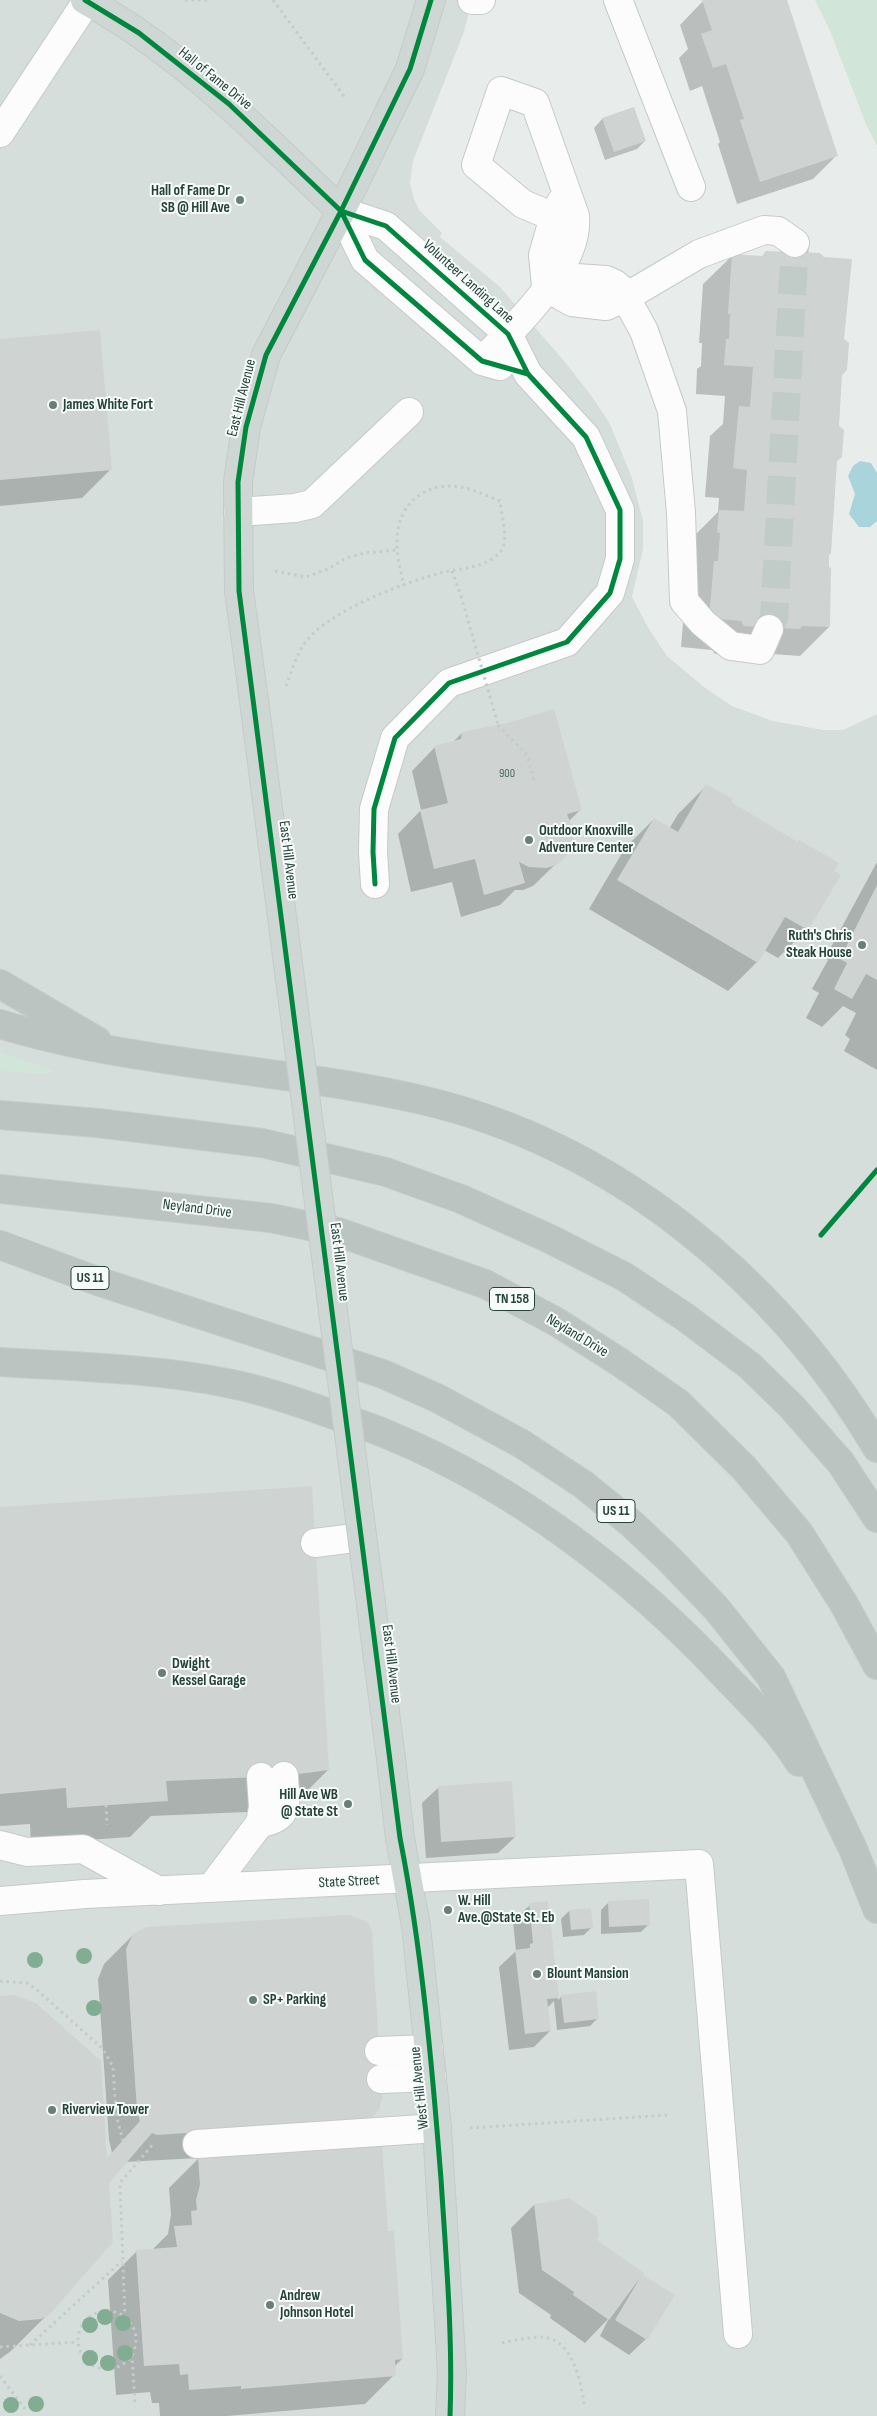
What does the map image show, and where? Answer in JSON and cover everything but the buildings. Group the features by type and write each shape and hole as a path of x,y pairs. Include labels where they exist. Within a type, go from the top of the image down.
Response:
{"highway":[{"path":"0,984 116,1051"},
{"path":"0,1024 48,1039 423,1100 495,1122 566,1151 649,1201 699,1239 744,1277 810,1351 877,1448"},
{"path":"0,1115 98,1123 262,1143 386,1172 461,1199 548,1238 625,1277 685,1317 750,1366 792,1406 841,1463 877,1518"},
{"name":"Neyland Drive","path":"0,1189 271,1218 338,1232 485,1284 537,1312 621,1363 678,1403 744,1468 799,1533 844,1604 877,1665"},
{"name":"US 11","path":"0,1245 181,1309 383,1374 437,1398 522,1444 584,1485 632,1524 716,1608 771,1677 853,1849 877,1909"},
{"path":"0,1362 159,1371 234,1384 304,1404 392,1436 508,1497 561,1532 617,1573 686,1636 754,1707 796,1756 853,1849"}],"main road":[{"name":"East Hill Avenue","path":"391,1759 254,693 239,591 238,482 246,427 266,355 341,211 410,69 430,0"},
{"name":"Hall of Fame Drive","path":"86,1 139,33 229,104 341,211"},
{"name":"West Hill Avenue","path":"391,1759 416,1926 432,2077 449,2128 452,2372 450,2416"}],"street":[{"path":"472,0 480,0"},
{"path":"618,0 691,187"},
{"path":"0,133 86,1"},
{"path":"482,360 530,312 546,286 566,260 576,230 575,216 535,103 501,92 476,165 523,204 554,217"},
{"path":"546,286 542,255 554,217 566,193"},
{"name":"Volunteer Landing Lane","path":"341,211 386,226 508,334 528,374 586,437 620,510 620,559 610,594 567,642 449,682 395,738 374,809 372,852 374,884"},
{"path":"341,211 365,260 482,360 528,374"},
{"path":"546,286 572,302 606,306 626,297 699,254 764,230 778,231 795,243"},
{"path":"626,297 644,331 672,411 678,472 684,601 703,623 731,646 760,650 770,629"},
{"path":"238,512 295,508 312,504 409,412"},
{"path":"315,1543 362,1537"},
{"path":"212,1888 260,1823 273,1776"},
{"path":"0,1845 27,1852 83,1849 159,1891"},
{"name":"State Street","path":"0,1901 212,1888 699,1864 738,2334"},
{"path":"379,2051 429,2049"},
{"path":"381,2080 432,2077"},
{"path":"197,2144 449,2128"}],"path":[{"path":"185,0 207,0"},
{"path":"273,0 346,99"},
{"path":"284,689 304,644 322,626 366,599 452,571 472,567 491,559 500,552 504,546 500,501 461,487 442,485 414,496 403,513 399,524 398,550 404,586"},
{"path":"275,571 306,577 330,568 346,558 365,552 398,550"},
{"path":"452,571 498,725 527,755 534,781"},
{"path":"106,1805 107,1833"},
{"path":"0,1982 26,1983 37,1990 103,2049 113,2067 116,2115 123,2141"},
{"path":"449,2128 669,2115"},
{"path":"125,2318 120,2183 154,2143"},
{"path":"30,2345 123,2261"},
{"path":"132,2354 117,2367 107,2369 89,2363 82,2355 78,2342 81,2326 94,2314 112,2312 125,2318 133,2327 135,2336 132,2354 135,2404"},
{"path":"502,2343 543,2337 563,2348 577,2369 585,2408"},
{"path":"0,2347 78,2342"},
{"path":"0,2376 26,2410"}],"shaded area":[{"path":"0,0 472,0 464,32 413,161 410,184 414,199 419,210 442,233 440,237 500,287 565,362 593,398 610,424 632,478 643,521 643,549 632,597 649,629 667,656 704,687 732,706 773,721 823,730 843,730 877,714 877,2416 0,2416"}],"green space":[{"path":"815,0 877,0 877,146 866,124 830,31"},
{"path":"0,1052 55,1071 45,1074 0,1071"}],"water":[{"path":"860,461 871,463 877,473 877,521 870,527 859,527 849,514 855,494 848,476 853,466"}],"tunnel":[{"path":"769,629 774,618 795,243"}],"cycle path":[{"path":"85,0 139,33 229,104 341,211 365,260 482,361 528,374"},
{"path":"431,0 410,69 341,211 266,355 246,427 238,482 239,591 400,1838 414,1922 430,2051 447,2268 451,2357 450,2416"},
{"path":"341,211 386,226 508,334 528,374 586,437 620,510 620,559 610,593 567,642 449,683 395,738 374,809 373,852 375,884"},
{"path":"821,1235 877,1170"}],"place":[{"name":"Hall of Fame Dr SB @ Hill Ave","path":"240,200"},
{"name":"James White Fort","path":"53,405"},
{"name":"Outdoor Knoxville Adventure Center","path":"529,840"},
{"name":"Ruth's Chris Steak House","path":"862,945"},
{"name":"Dwight Kessel Garage","path":"162,1673"},
{"name":"Hill Ave WB @ State St","path":"348,1804"},
{"name":"W. Hill Ave.@State St. Eb","path":"448,1910"},
{"name":"Blount Mansion","path":"537,1974"},
{"name":"SP+ Parking","path":"253,2000"},
{"name":"Riverview Tower","path":"52,2110"},
{"name":"Andrew Johnson Hotel","path":"270,2305"}]}
